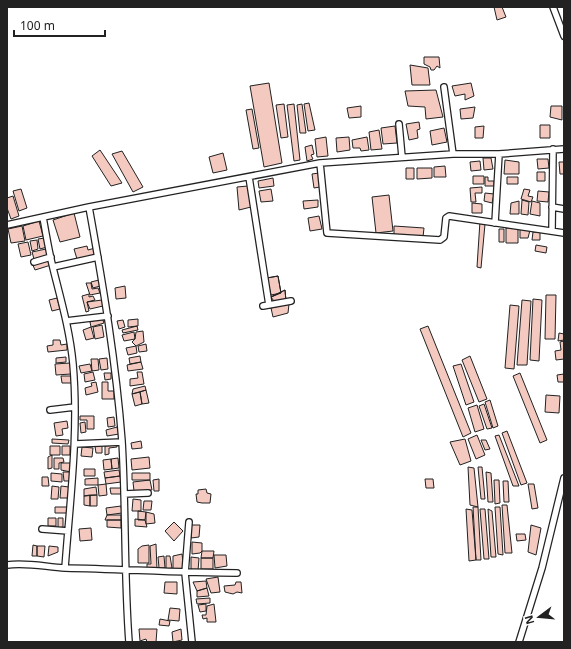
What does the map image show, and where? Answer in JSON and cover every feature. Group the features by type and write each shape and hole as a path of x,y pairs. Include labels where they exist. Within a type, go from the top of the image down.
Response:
{"street":[{"path":"553,7 564,36"},
{"path":"444,87 453,154"},
{"path":"399,124 402,158"},
{"path":"552,231 553,149"},
{"path":"7,225 89,207 320,164 453,154 499,154 564,149"},
{"path":"496,223 499,154"},
{"path":"320,164 327,233 440,240 444,237 446,218 448,216 564,233"},
{"path":"249,177 266,305 292,301"},
{"path":"89,207 108,316 122,442 129,642"},
{"path":"552,207 564,209"},
{"path":"43,217 66,321 73,363 76,406 75,444 65,568"},
{"path":"34,262 51,257"},
{"path":"53,267 98,257"},
{"path":"66,321 108,316"},
{"path":"50,410 76,406"},
{"path":"75,444 122,442"},
{"path":"519,642 542,568 564,478"},
{"path":"124,494 148,493"},
{"path":"189,522 185,573 192,642"},
{"path":"42,529 68,531"},
{"path":"7,565 16,564 65,568 126,569 185,573 237,573"}],"building":[{"path":"494,7 502,7 506,17 497,20"},
{"path":"424,57 439,57 440,68 437,66 434,70 431,70 430,67 424,64"},
{"path":"410,65 428,68 430,85 412,85"},
{"path":"269,83 282,163 264,167 250,86"},
{"path":"471,83 474,96 465,100 465,94 455,96 452,86"},
{"path":"436,90 443,117 426,119 425,107 408,106 405,91"},
{"path":"309,103 315,130 308,131 304,104"},
{"path":"284,104 288,137 281,138 276,105"},
{"path":"294,104 300,160 294,161 287,105"},
{"path":"302,104 306,133 300,133 297,105"},
{"path":"361,106 361,117 349,118 347,108"},
{"path":"551,106 562,106 562,120 550,117"},
{"path":"475,107 473,118 461,119 460,109"},
{"path":"252,109 259,148 253,149 246,110"},
{"path":"419,122 420,129 417,130 418,138 409,140 406,124"},
{"path":"540,125 550,125 550,138 540,138"},
{"path":"395,126 397,143 383,144 381,128"},
{"path":"484,126 483,138 475,138 475,127"},
{"path":"444,128 447,142 432,145 430,131"},
{"path":"379,130 382,149 371,150 369,132"},
{"path":"326,137 328,156 317,157 315,139"},
{"path":"349,137 350,150 337,152 336,138"},
{"path":"367,137 369,150 361,151 360,148 353,148 352,140"},
{"path":"312,145 314,154 311,155 313,159 307,161 305,147"},
{"path":"100,150 122,183 111,186 92,156"},
{"path":"122,151 143,187 133,192 112,154"},
{"path":"223,153 227,170 213,173 209,157"},
{"path":"483,158 491,158 493,169 484,170"},
{"path":"537,159 548,159 549,168 538,169"},
{"path":"505,160 519,162 519,174 504,174"},
{"path":"480,161 481,170 471,171 470,162"},
{"path":"559,162 564,162 564,174 560,174"},
{"path":"445,166 446,177 434,177 434,167"},
{"path":"406,168 414,168 414,179 406,179"},
{"path":"417,168 432,168 432,178 417,179"},
{"path":"537,172 545,172 545,181 537,181"},
{"path":"319,173 320,187 314,188 312,174"},
{"path":"473,176 484,176 484,184 473,184"},
{"path":"485,177 488,177 488,181 494,181 494,186 485,186"},
{"path":"507,177 518,177 518,184 507,184"},
{"path":"273,178 274,186 259,188 258,181"},
{"path":"248,186 251,207 239,210 237,187"},
{"path":"482,187 482,193 475,193 476,202 471,202 470,188"},
{"path":"21,189 27,208 19,211 13,191"},
{"path":"271,189 273,201 261,202 259,191"},
{"path":"524,189 530,190 528,196 533,197 531,202 521,199"},
{"path":"538,191 549,192 548,202 537,201"},
{"path":"485,193 494,194 492,203 484,201"},
{"path":"389,195 393,231 376,233 372,197"},
{"path":"13,196 19,216 11,219 7,208 7,198"},
{"path":"318,200 318,207 304,209 303,201"},
{"path":"522,200 529,202 528,215 521,214"},
{"path":"519,201 519,214 510,214 511,203"},
{"path":"532,201 540,203 540,216 530,214"},
{"path":"472,203 482,204 482,213 472,213"},
{"path":"74,213 80,237 60,242 53,220"},
{"path":"319,216 322,229 310,231 308,218"},
{"path":"39,221 43,236 26,240 23,226"},
{"path":"480,221 485,224 481,268 477,267"},
{"path":"22,226 25,241 11,243 8,229"},
{"path":"394,226 424,228 423,237 394,235"},
{"path":"506,228 518,228 518,243 506,243"},
{"path":"499,229 504,229 504,242 499,242"},
{"path":"520,229 530,230 528,238 520,238"},
{"path":"533,232 540,232 540,240 532,240"},
{"path":"45,238 47,247 40,249 38,239"},
{"path":"37,240 38,249 32,251 30,241"},
{"path":"28,242 31,255 21,257 18,244"},
{"path":"536,245 547,247 546,253 535,251"},
{"path":"87,246 88,250 95,248 96,255 77,259 74,249"},
{"path":"46,249 48,255 34,259 32,252"},
{"path":"49,259 51,265 35,270 32,263"},
{"path":"278,276 281,293 271,295 267,278"},
{"path":"278,276 281,293 271,297 267,278"},
{"path":"99,280 100,286 93,288 91,282"},
{"path":"86,283 91,283 92,289 98,288 100,293 90,295"},
{"path":"125,286 126,298 116,299 115,288"},
{"path":"285,290 286,301 272,304 271,297"},
{"path":"285,290 286,301 276,304 271,297"},
{"path":"89,294 89,297 93,296 95,300 87,302 89,311 86,312 82,296"},
{"path":"546,295 556,295 555,339 545,339"},
{"path":"57,298 60,309 52,311 49,300"},
{"path":"533,299 542,300 539,361 530,360"},
{"path":"102,300 103,306 90,309 87,302"},
{"path":"522,300 531,301 527,365 517,365"},
{"path":"289,304 288,313 273,317 271,308"},
{"path":"510,305 519,306 514,369 505,368"},
{"path":"102,318 104,323 91,327 90,322"},
{"path":"138,319 138,326 128,327 128,320"},
{"path":"123,320 125,327 119,329 117,321"},
{"path":"102,325 104,337 95,339 93,327"},
{"path":"137,326 138,330 123,333 122,330"},
{"path":"428,326 471,433 463,437 420,329"},
{"path":"91,327 94,338 86,340 83,330"},
{"path":"143,331 144,342 136,346 132,342 135,339 136,332"},
{"path":"134,332 135,339 124,341 122,335"},
{"path":"559,333 564,334 564,340 558,341"},
{"path":"53,340 60,340 61,345 67,344 67,350 48,352 47,346 53,345"},
{"path":"564,341 564,359 556,360 555,351 561,350 560,342"},
{"path":"146,344 147,351 139,352 138,346"},
{"path":"136,346 137,353 128,355 126,348"},
{"path":"140,356 141,362 130,364 129,358"},
{"path":"470,356 487,399 479,402 462,360"},
{"path":"66,357 66,362 56,363 56,358"},
{"path":"107,358 108,369 101,370 99,359"},
{"path":"91,359 98,359 99,370 92,371"},
{"path":"141,362 143,369 128,371 127,365"},
{"path":"70,363 71,374 56,375 55,364"},
{"path":"90,364 92,371 81,373 79,366"},
{"path":"461,364 474,402 466,405 453,366"},
{"path":"93,372 95,380 85,382 84,374"},
{"path":"137,372 142,372 144,384 130,386 130,379 138,378"},
{"path":"104,373 111,373 111,379 105,380"},
{"path":"520,373 547,440 540,443 513,376"},
{"path":"564,374 564,382 558,382 557,375"},
{"path":"61,376 71,376 72,383 62,383"},
{"path":"96,382 98,392 86,395 85,388 92,386 91,383"},
{"path":"102,382 108,382 108,391 114,391 114,399 102,399"},
{"path":"145,386 146,390 132,394 133,389"},
{"path":"146,390 149,403 142,404 140,392"},
{"path":"140,392 142,404 135,406 132,394"},
{"path":"546,395 560,396 559,413 545,412"},
{"path":"490,400 498,426 493,428 485,402"},
{"path":"484,404 492,428 487,429 479,406"},
{"path":"477,405 484,429 475,432 468,408"},
{"path":"80,416 94,416 94,429 87,429 87,420 80,420"},
{"path":"114,417 115,426 108,427 107,418"},
{"path":"67,421 68,428 62,429 63,435 56,436 54,423"},
{"path":"85,422 86,432 81,433 80,423"},
{"path":"117,427 119,434 107,436 106,430"},
{"path":"507,431 527,483 521,485 502,433"},
{"path":"477,435 485,455 476,459 468,439"},
{"path":"499,435 519,486 513,486 495,436"},
{"path":"52,439 69,440 68,444 52,443"},
{"path":"465,439 471,461 460,465 450,442"},
{"path":"481,440 486,440 490,449 485,450"},
{"path":"141,441 142,448 132,449 131,443"},
{"path":"102,445 102,453 96,453 95,446"},
{"path":"117,445 117,447 109,448 109,454 105,455 105,446"},
{"path":"50,446 60,446 60,455 50,455"},
{"path":"62,446 70,446 70,455 62,455"},
{"path":"82,447 93,448 92,457 81,456"},
{"path":"52,455 52,468 48,469 48,457"},
{"path":"149,457 150,468 132,470 131,459"},
{"path":"54,458 63,458 64,462 59,463 59,469 54,469"},
{"path":"118,458 119,468 112,469 111,459"},
{"path":"111,459 112,469 104,470 103,460"},
{"path":"61,463 72,463 71,472 61,470"},
{"path":"468,467 474,468 478,507 470,505"},
{"path":"478,467 482,467 485,499 481,499"},
{"path":"84,469 95,469 95,476 84,476"},
{"path":"119,470 120,476 105,478 104,472"},
{"path":"63,472 71,472 71,481 64,481"},
{"path":"486,472 491,473 493,502 488,502"},
{"path":"51,473 62,474 62,482 51,481"},
{"path":"132,473 150,473 150,480 132,480"},
{"path":"120,476 121,482 106,484 105,478"},
{"path":"42,477 48,477 49,486 42,486"},
{"path":"98,478 98,485 85,485 85,479"},
{"path":"159,479 159,491 154,491 153,480"},
{"path":"425,479 433,479 434,488 426,488"},
{"path":"150,480 152,490 134,491 133,482"},
{"path":"494,480 499,480 500,503 495,504"},
{"path":"503,481 508,481 509,502 504,502"},
{"path":"106,484 107,495 99,496 98,485"},
{"path":"528,484 534,484 538,508 532,509"},
{"path":"52,486 59,487 58,499 51,499"},
{"path":"61,486 69,487 68,498 60,498"},
{"path":"96,487 97,495 84,496 84,489"},
{"path":"110,488 121,488 121,494 111,494"},
{"path":"206,489 207,493 211,494 210,503 197,502 196,494 198,494 198,490"},
{"path":"90,495 90,506 84,505 84,496"},
{"path":"90,495 97,495 97,506 90,506"},
{"path":"133,499 141,500 141,511 132,511"},
{"path":"144,501 152,501 151,510 143,510"},
{"path":"502,505 507,505 512,553 505,553"},
{"path":"121,506 122,513 107,515 106,508"},
{"path":"55,507 67,507 67,513 55,513"},
{"path":"473,507 478,507 481,560 476,560"},
{"path":"495,507 500,507 503,555 498,554"},
{"path":"466,509 472,510 476,560 469,561"},
{"path":"480,509 485,509 489,559 484,559"},
{"path":"488,509 492,511 496,557 491,557"},
{"path":"138,511 146,512 145,520 138,520"},
{"path":"146,512 154,514 155,523 146,524"},
{"path":"107,515 121,515 121,520 105,520"},
{"path":"48,518 56,518 56,526 48,526"},
{"path":"58,518 63,518 63,527 58,528"},
{"path":"135,519 145,520 147,527 135,526"},
{"path":"107,520 121,520 121,528 107,527"},
{"path":"174,522 183,531 174,541 165,531"},
{"path":"191,525 200,525 199,537 191,538"},
{"path":"531,525 541,528 536,555 528,552"},
{"path":"91,528 92,540 80,541 79,529"},
{"path":"516,534 525,534 526,540 517,541"},
{"path":"192,542 202,543 202,551 200,553 192,554"},
{"path":"156,544 157,570 147,570 147,564 151,564 150,546"},
{"path":"33,545 37,546 37,556 32,556"},
{"path":"149,545 149,563 138,563 138,549 142,546"},
{"path":"37,546 45,546 44,557 37,556"},
{"path":"49,546 58,547 58,552 48,556"},
{"path":"202,551 214,551 213,558 201,558"},
{"path":"182,554 184,569 173,570 173,556"},
{"path":"214,555 226,555 227,566 215,568"},
{"path":"164,556 165,568 159,568 158,557"},
{"path":"166,556 170,556 172,568 166,569"},
{"path":"191,557 199,558 198,571 191,569"},
{"path":"201,558 213,558 213,569 201,569"},
{"path":"218,577 220,592 211,593 206,579"},
{"path":"206,581 207,588 197,591 193,582"},
{"path":"165,582 177,582 177,594 164,593"},
{"path":"236,582 241,582 242,593 237,592 233,594 225,592 224,586 235,585"},
{"path":"207,588 209,596 197,597 197,591"},
{"path":"210,598 210,603 197,604 196,599"},
{"path":"206,604 206,611 200,612 198,605"},
{"path":"214,604 216,622 207,622 207,618 203,619 202,615 206,615 207,606"},
{"path":"170,608 180,609 179,621 168,620"},
{"path":"160,619 170,621 169,626 159,625"},
{"path":"139,629 157,629 156,642 147,642 146,639 140,641"},
{"path":"181,629 182,640 173,642 172,632"}]}
